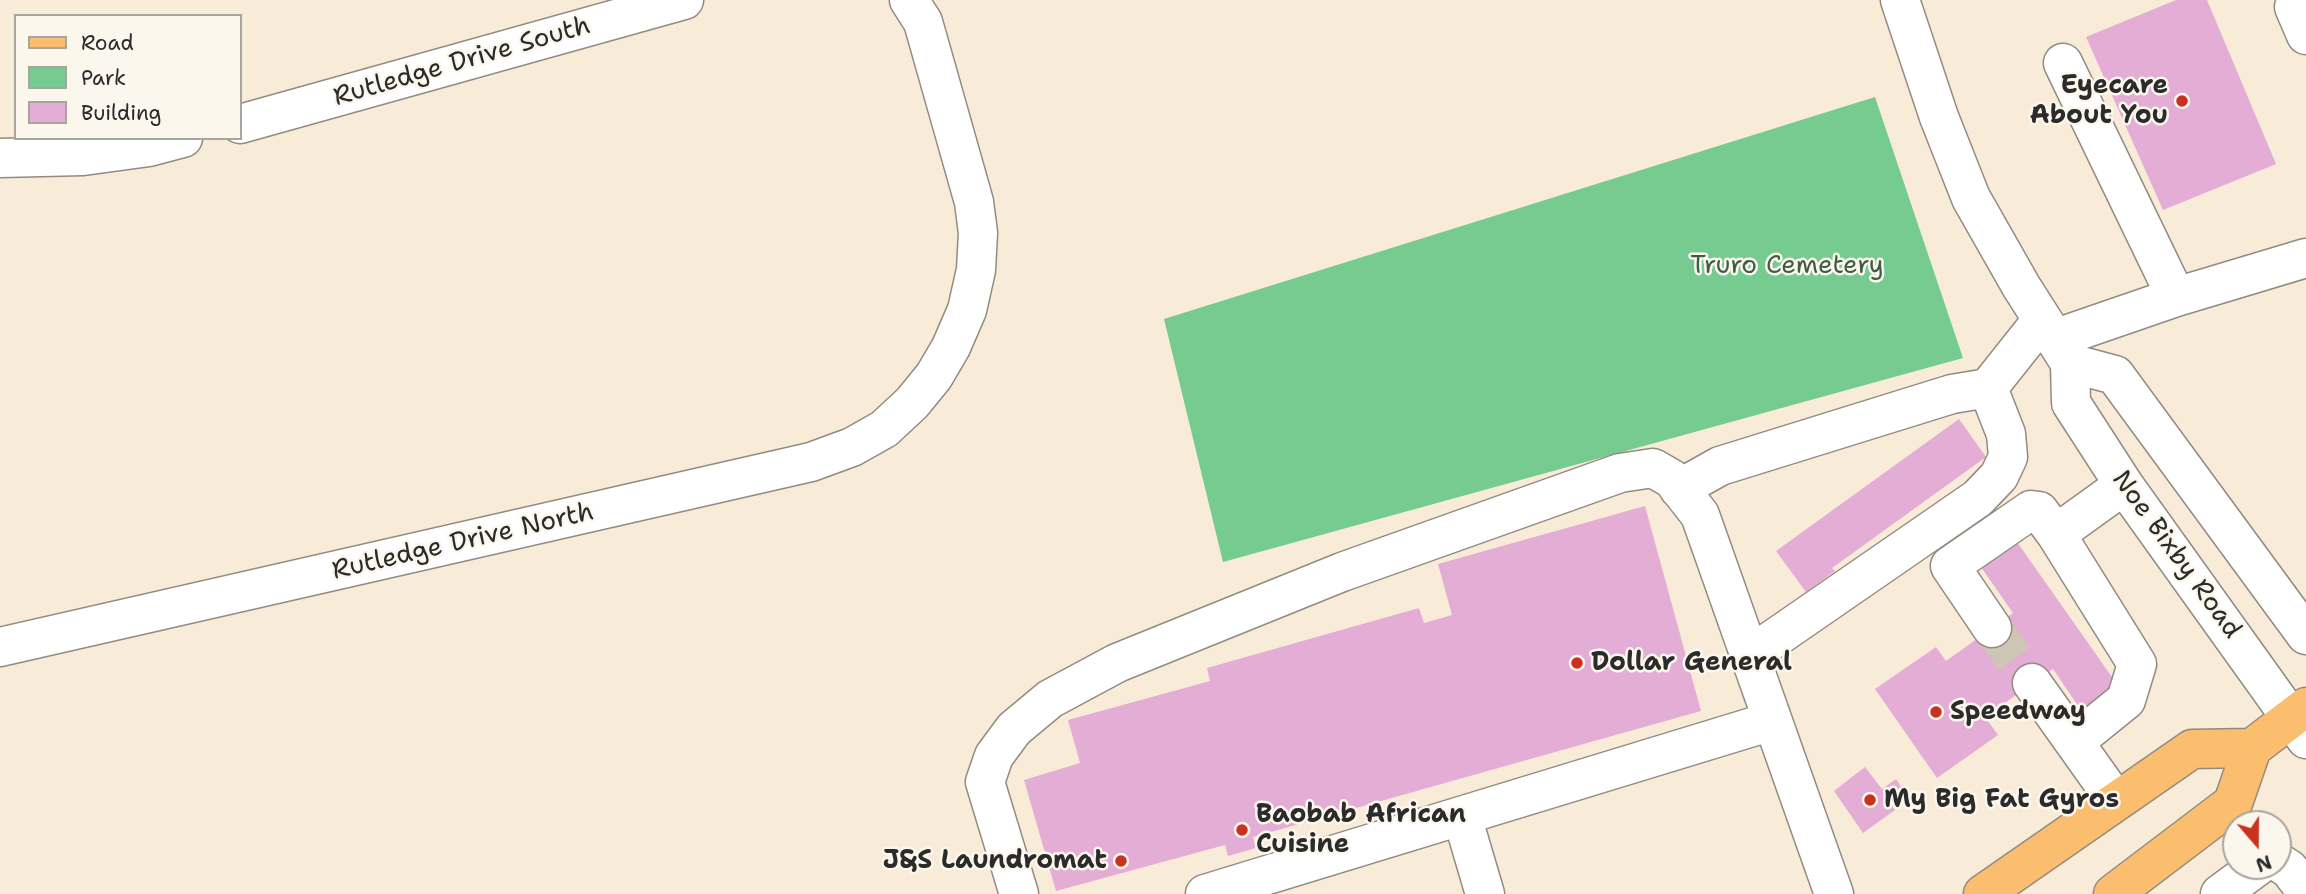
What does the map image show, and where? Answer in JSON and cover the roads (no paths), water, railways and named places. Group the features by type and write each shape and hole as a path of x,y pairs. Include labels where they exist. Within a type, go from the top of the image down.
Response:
{"main road":[{"path":"1983,894 2192,749 2252,748 2301,721"},
{"path":"2124,891 2233,803 2252,748"}],"street":[{"name":"Rutledge Drive South","path":"242,123 684,0"},
{"name":"Rutledge Drive North","path":"0,648 811,462 852,447 884,429 912,403 951,347 967,310 976,270 978,233 974,202 923,22 909,0"},
{"name":"Noe Bixby Road","path":"1900,0 1971,198 2055,341 2071,403 2124,485 2301,721"},
{"path":"2063,63 2176,297"},
{"path":"0,158 83,156 174,140"},
{"path":"1679,489 1720,466 1952,394 1989,388 2055,341 2176,297 2306,258"},
{"path":"2055,341 2115,375 2306,635"},
{"path":"1749,656 1978,498 1999,476 2008,457 2006,434 1989,388"},
{"path":"1019,894 985,782 994,756 1014,729 1050,699 1117,663 1342,572 1620,473 1653,468 1672,479 1700,515 1834,894"},
{"path":"2056,534 2124,485"},
{"path":"1992,628 1950,566 2031,510 2039,511 2137,664 2126,700 2074,742"},
{"path":"2032,683 2116,802"},
{"path":"1205,894 1772,720"},
{"path":"1462,816 1485,894"},
{"path":"2292,873 2306,891"},
{"path":"2220,894 2239,880"}],"tunnel":[{"path":"1992,628 2032,683"}],"place":[{"name":"Eyecare About You","path":"2182,101"},
{"name":"Dollar General","path":"1577,663"},
{"name":"Speedway","path":"1936,712"},
{"name":"My Big Fat Gyros","path":"1870,800"},
{"name":"Baobab African Cuisine","path":"1242,830"},
{"name":"J&S Laundromat","path":"1121,861"}],"park label":[{"name":"Truro Cemetery","path":"1787,266"}]}
